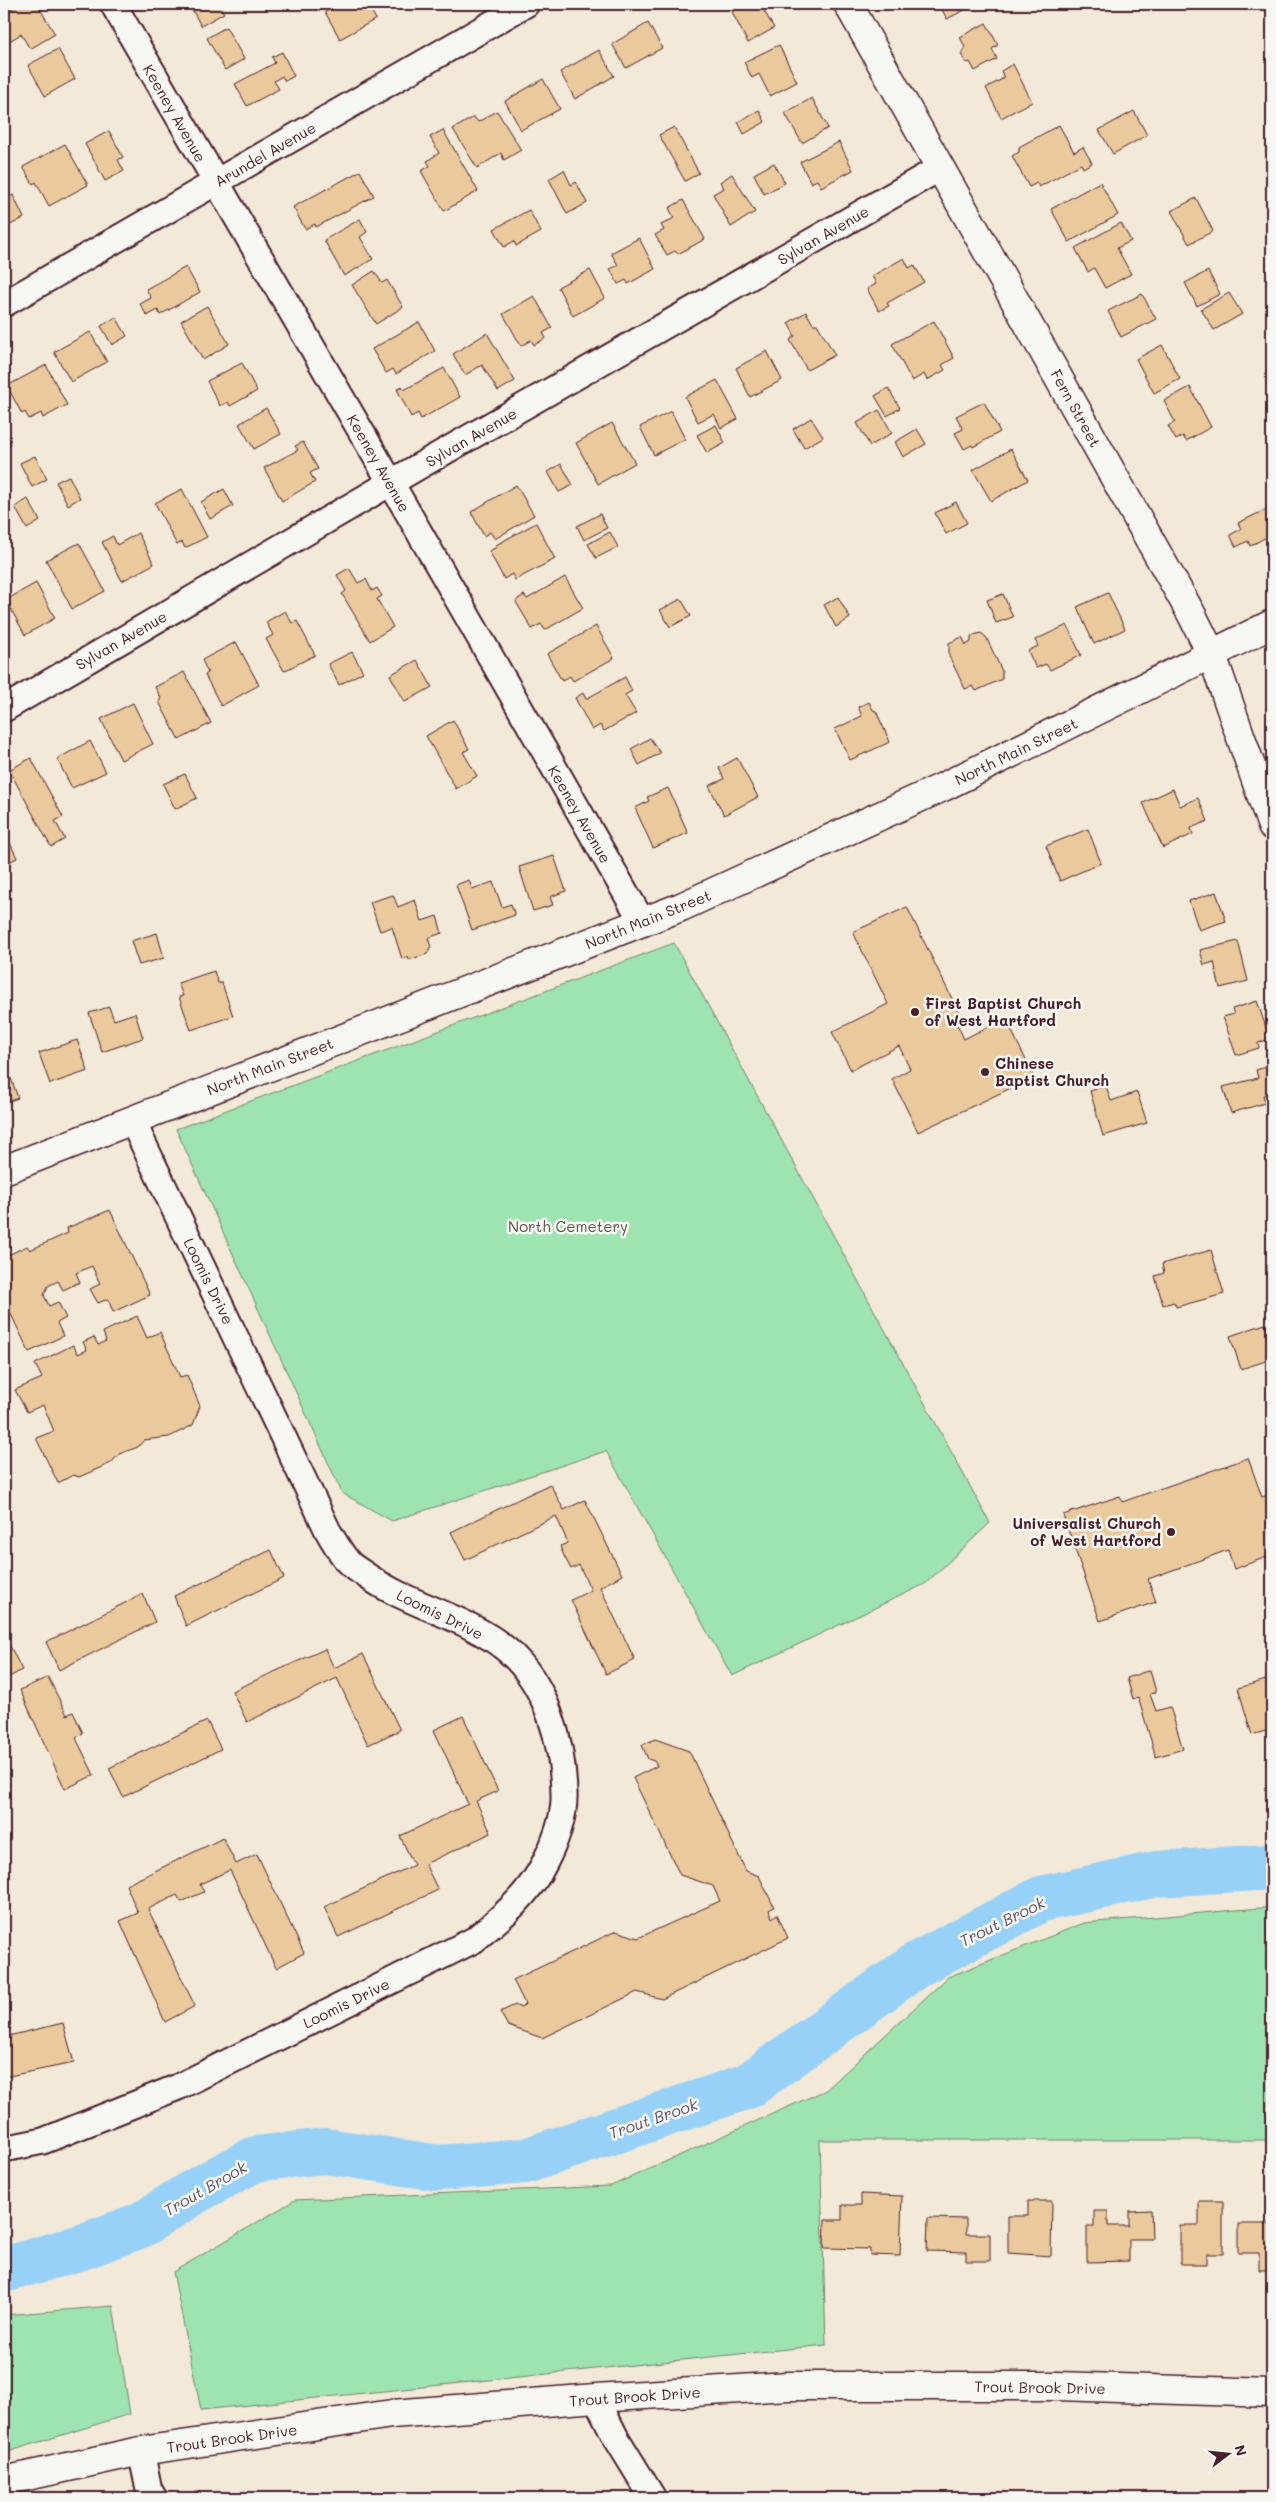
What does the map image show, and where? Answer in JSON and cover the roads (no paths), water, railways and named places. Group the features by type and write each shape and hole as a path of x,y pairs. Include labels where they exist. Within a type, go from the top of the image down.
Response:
{"main road":[{"name":"Fern Street","path":"848,4 1192,615 1212,655 1272,826"},
{"name":"North Main Street","path":"4,1170 642,923 943,787 1272,624"},
{"name":"Trout Brook Drive","path":"4,2481 142,2451 392,2414 596,2398 788,2386 1057,2386 1272,2394"}],"street":[{"name":"Keeney Avenue","path":"112,4 391,483 642,923"},
{"name":"Arundel Avenue","path":"4,304 526,4"},
{"name":"Sylvan Avenue","path":"4,708 940,168"},
{"name":"Loomis Drive","path":"4,2149 43,2141 178,2087 474,1940 503,1916 529,1888 545,1863 556,1834 564,1795 559,1745 547,1707 528,1672 507,1650 475,1629 375,1581 349,1563 328,1532 132,1120"},
{"path":"596,2398 615,2436 653,2498"},
{"path":"142,2451 148,2490 154,2498"}],"waterway":[{"name":"Trout Brook","path":"4,2270 82,2247 141,2225 197,2190 255,2159 325,2151 439,2168 525,2161 748,2086 916,1965 1041,1899 1157,1874 1272,1867"}],"place":[{"name":"First Baptist Church of West Hartford","path":"915,1012"},
{"name":"Chinese Baptist Church","path":"985,1072"},
{"name":"Universalist Church of West Hartford","path":"1171,1532"}],"park label":[{"name":"North Cemetery","path":"568,1226"}]}
